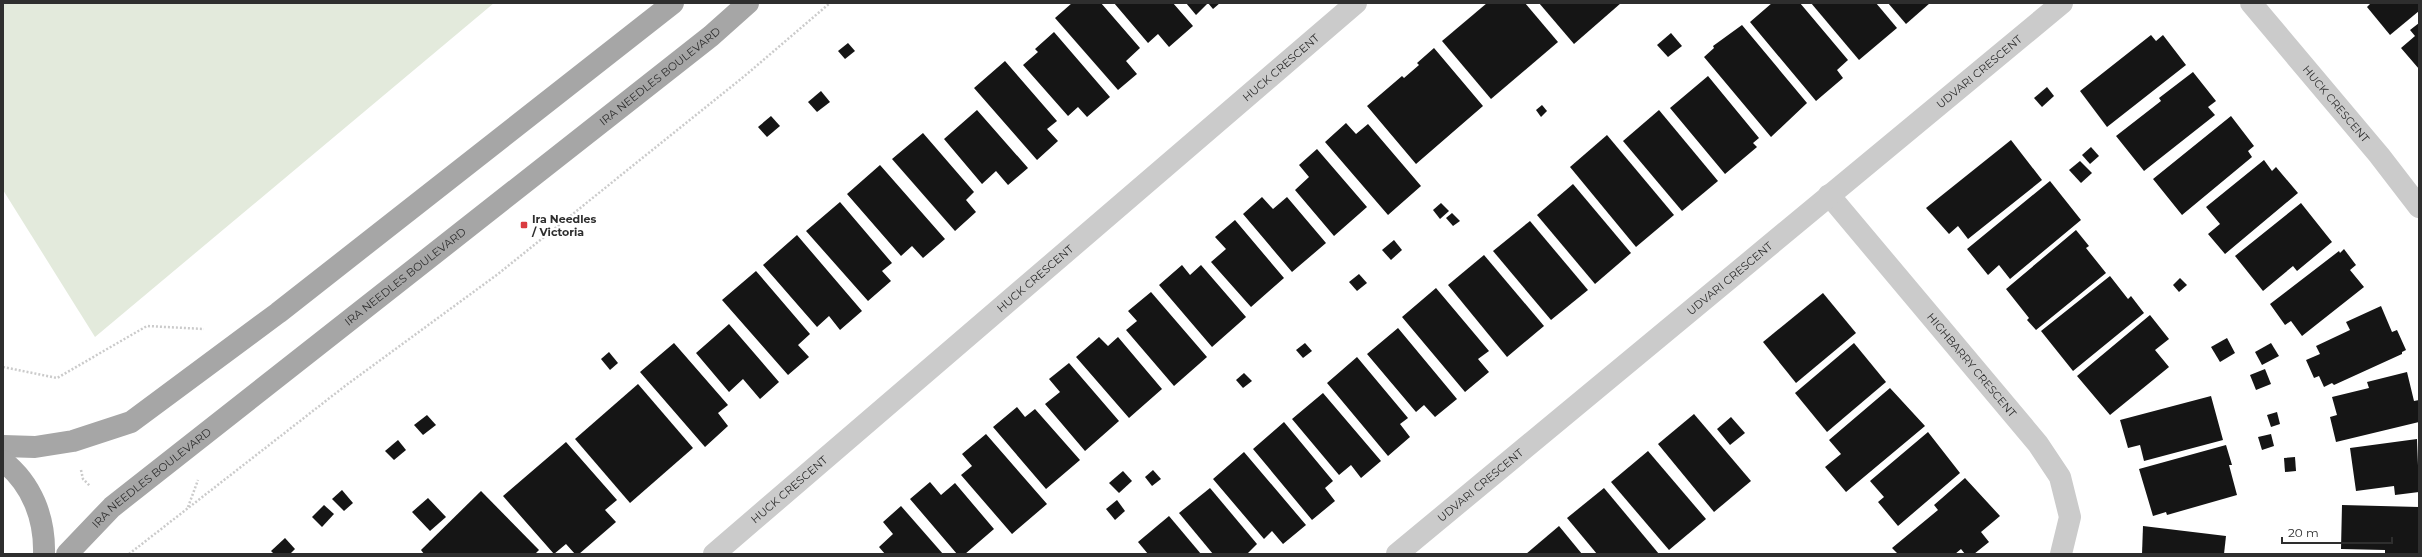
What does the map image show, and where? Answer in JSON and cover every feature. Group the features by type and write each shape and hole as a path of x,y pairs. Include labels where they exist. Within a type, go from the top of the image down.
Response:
{"main road":[{"path":"3,446 35,447 73,441 132,422 278,313 673,3"},
{"name":"IRA NEEDLES BOULEVARD","path":"66,554 112,507 711,36 748,3"},
{"path":"3,461 13,469 33,497 41,516 44,537 44,554"}],"street":[{"name":"HUCK CRESCENT","path":"714,554 1356,3"},
{"name":"UDVARI CRESCENT","path":"1397,554 2062,3"},
{"name":"HUCK CRESCENT","path":"2251,3 2379,155 2419,207"},
{"name":"HIGHBARRY CRESCENT","path":"1829,195 2038,444 2060,477 2070,517 2061,554"}],"path":[{"path":"129,554 339,391 498,274 747,74 830,3"},
{"path":"3,366 57,378 147,326 208,329"},
{"path":"79,464 83,479 92,488"}],"shaded area":[{"path":"3,3 494,3 95,337 3,190"}],"building":[{"path":"1072,3 1101,3 1140,48 1126,61 1137,74 1118,90 1055,18"},
{"path":"1114,3 1173,3 1193,26 1169,47 1158,34 1148,43"},
{"path":"1186,3 1208,3 1196,15"},
{"path":"1208,3 1220,3 1213,9"},
{"path":"1487,3 1525,3 1558,42 1491,99 1442,41"},
{"path":"1539,3 1621,3 1574,44"},
{"path":"1772,3 1800,3 1848,60 1837,70 1843,78 1816,101 1750,22"},
{"path":"1811,3 1876,3 1897,28 1859,60"},
{"path":"1888,3 1930,3 1906,24"},
{"path":"2371,3 2419,3 2419,11 2390,35 2367,7"},
{"path":"2419,23 2419,69 2401,48 2415,36 2410,30"},
{"path":"1742,25 1807,103 1771,137 1704,57 1714,48 1713,46"},
{"path":"1054,32 1110,97 1087,117 1078,107 1068,116 1023,65 1038,52 1035,49"},
{"path":"1671,33 1682,46 1668,57 1657,45"},
{"path":"2151,35 2156,41 2163,35 2186,65 2107,127 2080,91"},
{"path":"848,43 855,51 845,59 838,51"},
{"path":"1434,48 1483,106 1416,164 1367,106 1402,76 1404,78 1419,65 1417,63"},
{"path":"1005,61 1057,121 1047,129 1058,141 1037,160 974,88"},
{"path":"2193,72 2216,101 2208,107 2215,115 2144,171 2116,136 2161,101 2159,98"},
{"path":"1708,76 1759,138 1753,143 1757,147 1725,174 1670,108"},
{"path":"2047,87 2054,96 2042,107 2034,98"},
{"path":"821,91 830,102 817,112 808,102"},
{"path":"1542,105 1547,111 1541,117 1536,110"},
{"path":"977,110 1028,168 1008,185 996,171 982,184 944,139"},
{"path":"1659,110 1718,181 1682,211 1623,141"},
{"path":"771,116 780,126 767,137 758,127"},
{"path":"2231,116 2254,146 2248,151 2252,157 2182,215 2153,179"},
{"path":"1346,123 1356,134 1368,124 1421,186 1388,215 1325,142"},
{"path":"923,133 974,192 966,200 976,212 955,231 892,159"},
{"path":"1607,135 1674,215 1636,247 1570,167"},
{"path":"2011,140 2042,180 1968,239 1958,226 1949,234 1926,208"},
{"path":"2091,147 2099,156 2090,164 2082,155"},
{"path":"1317,149 1367,207 1334,236 1295,190 1309,177 1299,165"},
{"path":"2264,160 2272,171 2276,167 2298,193 2225,254 2208,234 2220,224 2206,207"},
{"path":"2080,161 2092,173 2081,183 2069,170"},
{"path":"880,165 945,239 923,258 912,246 901,256 847,194"},
{"path":"2050,181 2081,220 2010,279 1999,265 1988,275 1967,249"},
{"path":"1573,184 1631,253 1595,284 1537,215"},
{"path":"1262,197 1273,209 1287,197 1326,243 1292,272 1243,214"},
{"path":"840,202 892,263 882,271 891,281 868,301 806,231"},
{"path":"1441,203 1449,211 1440,219 1433,210"},
{"path":"2301,203 2332,242 2297,271 2293,266 2263,291 2235,256"},
{"path":"1452,213 1460,221 1453,226 1446,218"},
{"path":"1235,220 1284,278 1251,307 1211,262 1226,249 1215,237"},
{"path":"1530,221 1588,290 1551,320 1493,251"},
{"path":"2076,230 2089,246 2086,248 2106,273 2036,330 2027,320 2029,318 2006,289"},
{"path":"797,235 862,311 840,330 829,316 817,327 763,265"},
{"path":"1394,240 1402,250 1391,260 1382,250"},
{"path":"2344,249 2356,265 2350,270 2364,287 2302,336 2291,321 2285,325 2270,304 2339,251 2340,253"},
{"path":"1484,255 1544,326 1507,357 1448,285"},
{"path":"1182,265 1190,275 1201,265 1246,317 1212,347 1159,285"},
{"path":"756,271 810,334 798,345 809,357 788,375 722,300"},
{"path":"1359,274 1367,283 1357,291 1349,282"},
{"path":"2110,276 2128,299 2131,296 2144,313 2073,371 2041,331"},
{"path":"2180,278 2187,285 2179,292 2173,285"},
{"path":"1436,288 1489,351 1478,359 1489,372 1465,392 1402,317"},
{"path":"1151,292 1207,357 1174,386 1126,330 1137,321 1128,311"},
{"path":"1823,293 1856,333 1796,383 1763,342"},
{"path":"2381,306 2392,332 2397,330 2406,350 2402,352 2402,354 2334,385 2332,383 2324,387 2319,376 2314,378 2306,360 2320,354 2316,346 2350,330 2346,322"},
{"path":"2150,315 2169,339 2155,350 2169,367 2110,415 2077,376"},
{"path":"729,324 779,382 760,399 743,379 729,392 696,353"},
{"path":"1398,328 1457,399 1435,417 1424,405 1416,412 1367,354"},
{"path":"1099,337 1108,346 1118,337 1162,389 1129,418 1076,357"},
{"path":"2227,338 2235,353 2220,362 2211,347"},
{"path":"674,343 728,405 718,413 728,426 705,447 640,372"},
{"path":"1305,343 1312,351 1303,358 1296,350"},
{"path":"1854,343 1886,382 1827,432 1795,393"},
{"path":"2271,343 2279,356 2262,365 2255,352"},
{"path":"609,352 618,363 610,370 601,359"},
{"path":"1357,357 1408,418 1400,424 1410,437 1388,456 1327,383"},
{"path":"1069,363 1119,421 1085,451 1045,404 1060,392 1049,379"},
{"path":"2265,369 2271,384 2256,390 2250,375"},
{"path":"2407,372 2414,401 2419,400 2419,422 2336,442 2330,417 2337,415 2332,397 2369,388 2367,382"},
{"path":"1244,373 1252,381 1243,388 1236,380"},
{"path":"638,384 693,448 630,503 575,439"},
{"path":"1890,388 1925,426 1846,492 1825,467 1841,454 1829,440"},
{"path":"1323,393 1381,461 1361,478 1351,465 1339,475 1292,419"},
{"path":"2211,396 2223,440 2144,461 2140,445 2128,448 2120,420"},
{"path":"1017,407 1025,417 1035,409 1080,460 1046,489 993,427"},
{"path":"2277,412 2280,424 2271,427 2267,415"},
{"path":"1694,414 1751,481 1714,512 1658,444"},
{"path":"427,415 436,425 423,435 414,425"},
{"path":"1731,417 1745,433 1730,445 1717,429"},
{"path":"1284,422 1333,481 1325,488 1335,501 1312,520 1253,449"},
{"path":"1928,432 1960,473 1898,526 1878,502 1884,497 1870,481"},
{"path":"986,434 1047,504 1012,534 961,475 972,466 962,454"},
{"path":"2271,434 2274,446 2262,450 2258,437"},
{"path":"2417,439 2419,492 2395,495 2394,486 2356,491 2350,448"},
{"path":"398,440 406,450 394,460 385,451"},
{"path":"566,442 617,500 605,510 616,522 579,554 575,554 566,544 554,554 503,496"},
{"path":"2226,445 2232,465 2229,465 2237,495 2167,515 2166,512 2153,516 2139,469"},
{"path":"1648,451 1706,519 1669,550 1611,482"},
{"path":"1244,452 1306,525 1283,544 1272,531 1264,539 1213,479"},
{"path":"2295,457 2296,471 2285,472 2284,458"},
{"path":"1153,470 1161,479 1152,486 1145,477"},
{"path":"1123,471 1132,481 1119,493 1109,483"},
{"path":"1965,478 2000,516 1981,532 1989,542 1974,554 1965,554 1961,549 1955,554 1898,554 1892,548 1938,510 1934,505"},
{"path":"930,482 941,495 955,483 994,529 965,554 957,554 910,499"},
{"path":"1210,488 1257,544 1247,554 1213,554 1179,513"},
{"path":"1604,488 1659,554 1597,554 1567,518"},
{"path":"342,490 353,503 344,511 332,499"},
{"path":"481,491 539,550 535,554 424,554 421,550"},
{"path":"428,498 446,517 430,531 412,512"},
{"path":"1117,500 1125,511 1115,520 1106,509"},
{"path":"324,505 334,514 322,527 312,517"},
{"path":"2342,505 2419,507 2419,554 2385,554 2385,550 2341,549"},
{"path":"901,506 943,554 885,554 879,547 893,534 883,522"},
{"path":"1169,516 1201,554 1148,554 1138,542"},
{"path":"1559,526 1582,554 1526,554"},
{"path":"2143,526 2226,536 2224,554 2142,554"},
{"path":"285,538 295,549 290,554 274,554 271,551"}],"place":[{"name":"Ira Needles / Victoria","path":"524,225"}]}
